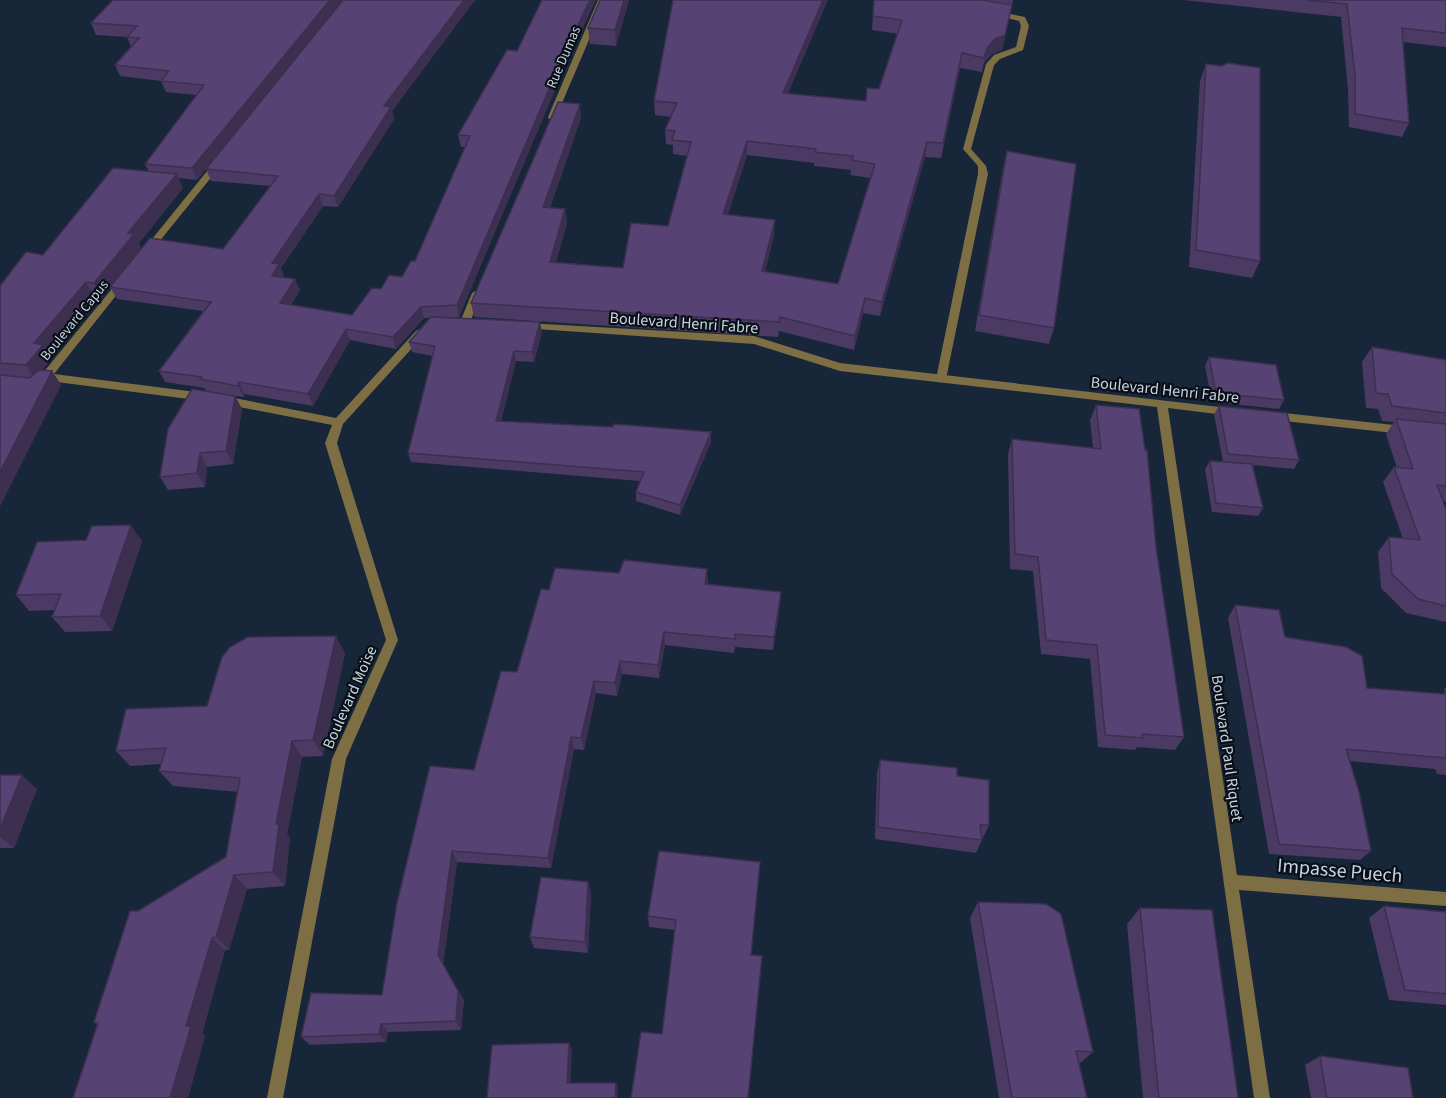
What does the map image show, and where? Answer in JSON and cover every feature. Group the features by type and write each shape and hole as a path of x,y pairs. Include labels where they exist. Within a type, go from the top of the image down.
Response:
{"street":[{"name":"Rue Dumas","path":"546,131 602,0"},
{"path":"941,379 983,174 982,166 967,148 990,64 997,57 1020,48 1024,26 1022,19 1014,15 986,11"},
{"path":"142,258 224,156"},
{"name":"Boulevard Capus","path":"46,377 127,276"},
{"path":"465,323 483,280"},
{"path":"29,385 38,386 46,377 222,399 338,422 430,322"},
{"name":"Boulevard Henri Fabre","path":"511,325 754,340 840,367 1244,413"},
{"name":"Boulevard Paul Riquet","path":"1162,404 1262,1098"},
{"path":"1267,416 1413,431"},
{"name":"Boulevard Moïse","path":"276,1098 339,759 392,640 331,443 338,422"},
{"name":"Impasse Puech","path":"1231,882 1446,899"}],"building":[{"path":"113,0 330,0 192,168 145,164 204,85 161,81 169,71 115,65 139,38 127,37 137,26 91,23"},
{"path":"343,0 464,0 384,106 391,107 334,196 319,194 272,263 279,264 272,276 295,279 280,303 352,315 372,288 381,289 389,275 402,277 411,261 415,261 470,136 458,135 507,50 517,51 542,0 590,0 564,54 457,305 421,307 393,337 346,329 308,394 239,382 238,386 200,379 202,377 159,371 211,302 110,287 150,238 223,249 278,176 206,169"},
{"path":"600,0 624,0 615,30 588,28"},
{"path":"673,0 823,0 783,93 866,101 867,88 879,89 902,20 873,16 874,0 982,0 1012,5 1005,35 995,39 987,48 984,58 962,53 943,143 927,142 882,302 865,298 855,336 780,317 779,322 471,303 558,102 580,104 543,207 565,209 550,262 623,268 631,223 668,226 691,142 672,140 675,131 665,130 677,103 654,101","holes":["747,141 816,149 815,152 853,156 852,160 875,164 838,284 762,271 775,220 723,214"]},
{"path":"1308,0 1446,0 1446,33 1402,28 1409,123 1355,114 1355,75 1347,4"},
{"path":"1228,63 1260,68 1260,261 1196,250 1206,64 1221,66"},
{"path":"1007,151 1076,164 1054,328 979,315"},
{"path":"113,168 177,174 128,233 134,234 94,283 86,282 34,343 43,345 26,365 0,363 0,286 26,252 43,255"},
{"path":"431,317 540,322 532,352 514,351 496,421 613,427 614,424 711,432 680,505 636,492 644,472 408,453 435,346 409,342"},
{"path":"1372,347 1446,360 1446,413 1392,406 1388,394 1376,393"},
{"path":"1209,357 1276,365 1284,400 1216,393"},
{"path":"40,370 52,371 0,472 0,375 29,378"},
{"path":"192,389 235,396 226,451 200,453 197,473 160,477 168,429"},
{"path":"1096,405 1139,409 1145,450 1147,450 1156,547 1184,737 1142,734 1143,738 1105,735 1097,645 1046,640 1038,557 1015,554 1012,439 1101,449"},
{"path":"1219,406 1287,413 1299,460 1228,454"},
{"path":"1396,419 1446,424 1446,486 1437,485 1446,509 1446,606 1418,599 1392,574 1389,537 1420,540 1394,467 1413,469"},
{"path":"1210,461 1252,464 1263,508 1216,503"},
{"path":"131,525 100,616 52,617 61,594 16,595 37,542 86,540 92,526"},
{"path":"624,560 707,569 705,584 781,592 774,637 735,634 735,639 664,632 658,665 620,661 615,683 594,681 581,738 571,737 548,858 452,851 438,955 458,991 456,1021 381,1024 379,1034 301,1037 311,993 382,995 397,903 430,766 474,770 501,671 517,672 541,589 549,590 555,568 619,573"},
{"path":"1235,605 1279,610 1285,637 1346,647 1362,656 1367,688 1446,694 1446,758 1346,749 1359,792 1371,851 1279,844"},
{"path":"336,636 313,740 292,741 276,824 279,824 273,872 234,875 216,937 212,938 186,1026 191,1026 170,1098 73,1098 98,1023 94,1022 130,911 138,911 226,857 240,778 159,771 166,748 116,751 126,709 207,706 222,657 230,647 248,637"},
{"path":"880,760 957,768 957,776 989,780 989,825 980,825 982,840 878,827"},
{"path":"0,775 22,775 0,829"},
{"path":"659,851 760,862 751,955 762,956 748,1098 631,1098 641,1032 662,1034 676,920 648,916"},
{"path":"541,877 588,882 585,942 530,937"},
{"path":"978,902 1046,904 1061,914 1093,1052 1076,1051 1087,1098 1012,1098"},
{"path":"1384,906 1446,912 1446,994 1405,990"},
{"path":"1140,908 1212,910 1238,1098 1159,1098"},
{"path":"569,1043 567,1083 616,1083 615,1098 487,1098 492,1045"},
{"path":"1320,1056 1408,1068 1413,1098 1327,1098"}]}
